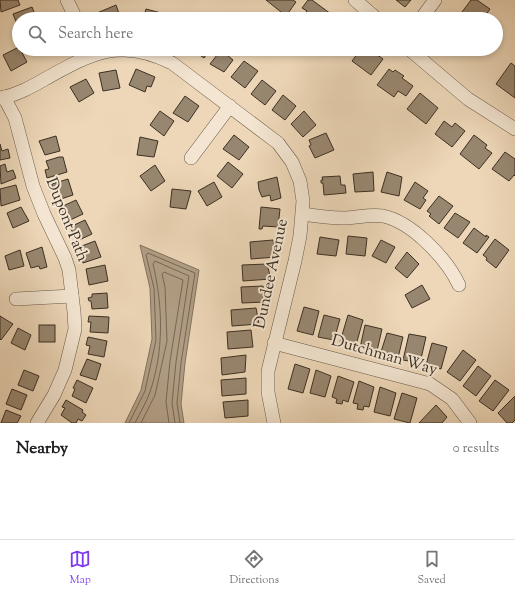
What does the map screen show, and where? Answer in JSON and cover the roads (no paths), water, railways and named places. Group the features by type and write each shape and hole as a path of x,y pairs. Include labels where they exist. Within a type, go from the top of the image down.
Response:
{"street":[{"path":"67,0 73,12"},
{"path":"355,0 369,12"},
{"path":"426,12 435,0"},
{"name":"Dundee Avenue","path":"2,98 29,88 81,56"},
{"name":"Dundee Avenue","path":"157,56 180,69 278,143 292,162 300,181 303,214 296,261 268,371 268,392 274,423"},
{"path":"417,56 468,99 515,129"},
{"name":"Dupont Path","path":"2,98 15,118 33,186 44,214 65,258 69,270 72,296 75,329 70,352 54,395 37,423"},
{"path":"191,158 230,106"},
{"path":"303,214 343,218 372,215 394,220 439,254 450,268 459,285"},
{"path":"16,299 72,296"},
{"name":"Dutchman Way","path":"274,343 430,384 452,399 470,423"}],"water":[{"path":"140,245 199,270 185,363 181,404 184,423 125,423 141,390 152,339 150,288"}]}
